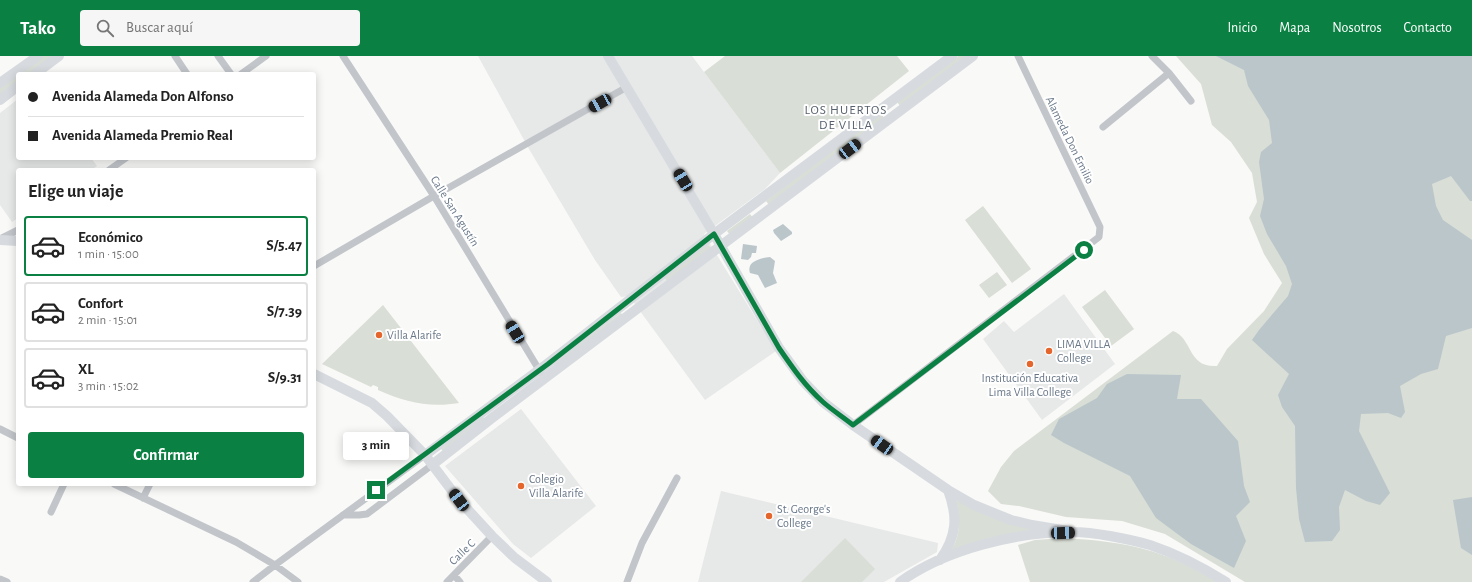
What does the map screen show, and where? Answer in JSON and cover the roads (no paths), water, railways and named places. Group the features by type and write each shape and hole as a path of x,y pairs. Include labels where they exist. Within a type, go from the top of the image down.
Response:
{"street":[{"path":"0,83 38,56"},
{"path":"38,72 59,56"},
{"path":"175,56 186,72"},
{"path":"218,56 230,72"},
{"path":"244,72 266,56"},
{"name":"Calle San Agustín","path":"343,56 434,196 542,375"},
{"path":"608,56 714,234 779,348 803,381 823,402 853,425 948,490 974,505 1011,520 1032,526 1116,538 1150,545 1198,566 1226,582"},
{"path":"542,375 626,303 714,234 952,56"},
{"path":"253,582 275,564 425,455 495,409 633,312 973,56"},
{"name":"Alameda Don Emilio","path":"853,425 1100,237 1100,227 1018,56"},
{"path":"1152,56 1169,73 1191,101"},
{"path":"1103,127 1169,73"},
{"path":"316,265 627,87"},
{"path":"0,100 16,88"},
{"path":"112,168 123,160"},
{"path":"0,239 16,231"},
{"path":"0,239 16,241"},
{"path":"654,281 662,290"},
{"path":"626,303 633,312"},
{"path":"316,375 372,403 425,455 459,500 492,536 515,558 548,582"},
{"path":"342,515 367,514 432,464 495,409"},
{"path":"0,429 16,437"},
{"path":"627,582 642,543 677,478"},
{"path":"51,512 63,486"},
{"path":"118,486 236,542 275,564 298,582"},
{"path":"143,498 149,486"},
{"path":"940,560 950,544 955,524 955,513 948,490"},
{"path":"900,582 908,576 957,552 987,543 1017,537 1074,532"},
{"name":"Calle C","path":"447,582 492,536"},
{"path":"454,575 460,582"},
{"path":"0,579 7,582"}],"place":[{"name":"Villa Alarife","path":"379,335"},
{"name":"LIMA VILLA College","path":"1049,351"},
{"name":"Institución Educativa Lima Villa College","path":"1030,364"},
{"name":"Colegio Villa Alarife","path":"521,486"},
{"name":"St. George's College","path":"769,516"}],"district":[{"name":"LOS HUERTOS DE VILLA","path":"846,116"}]}
